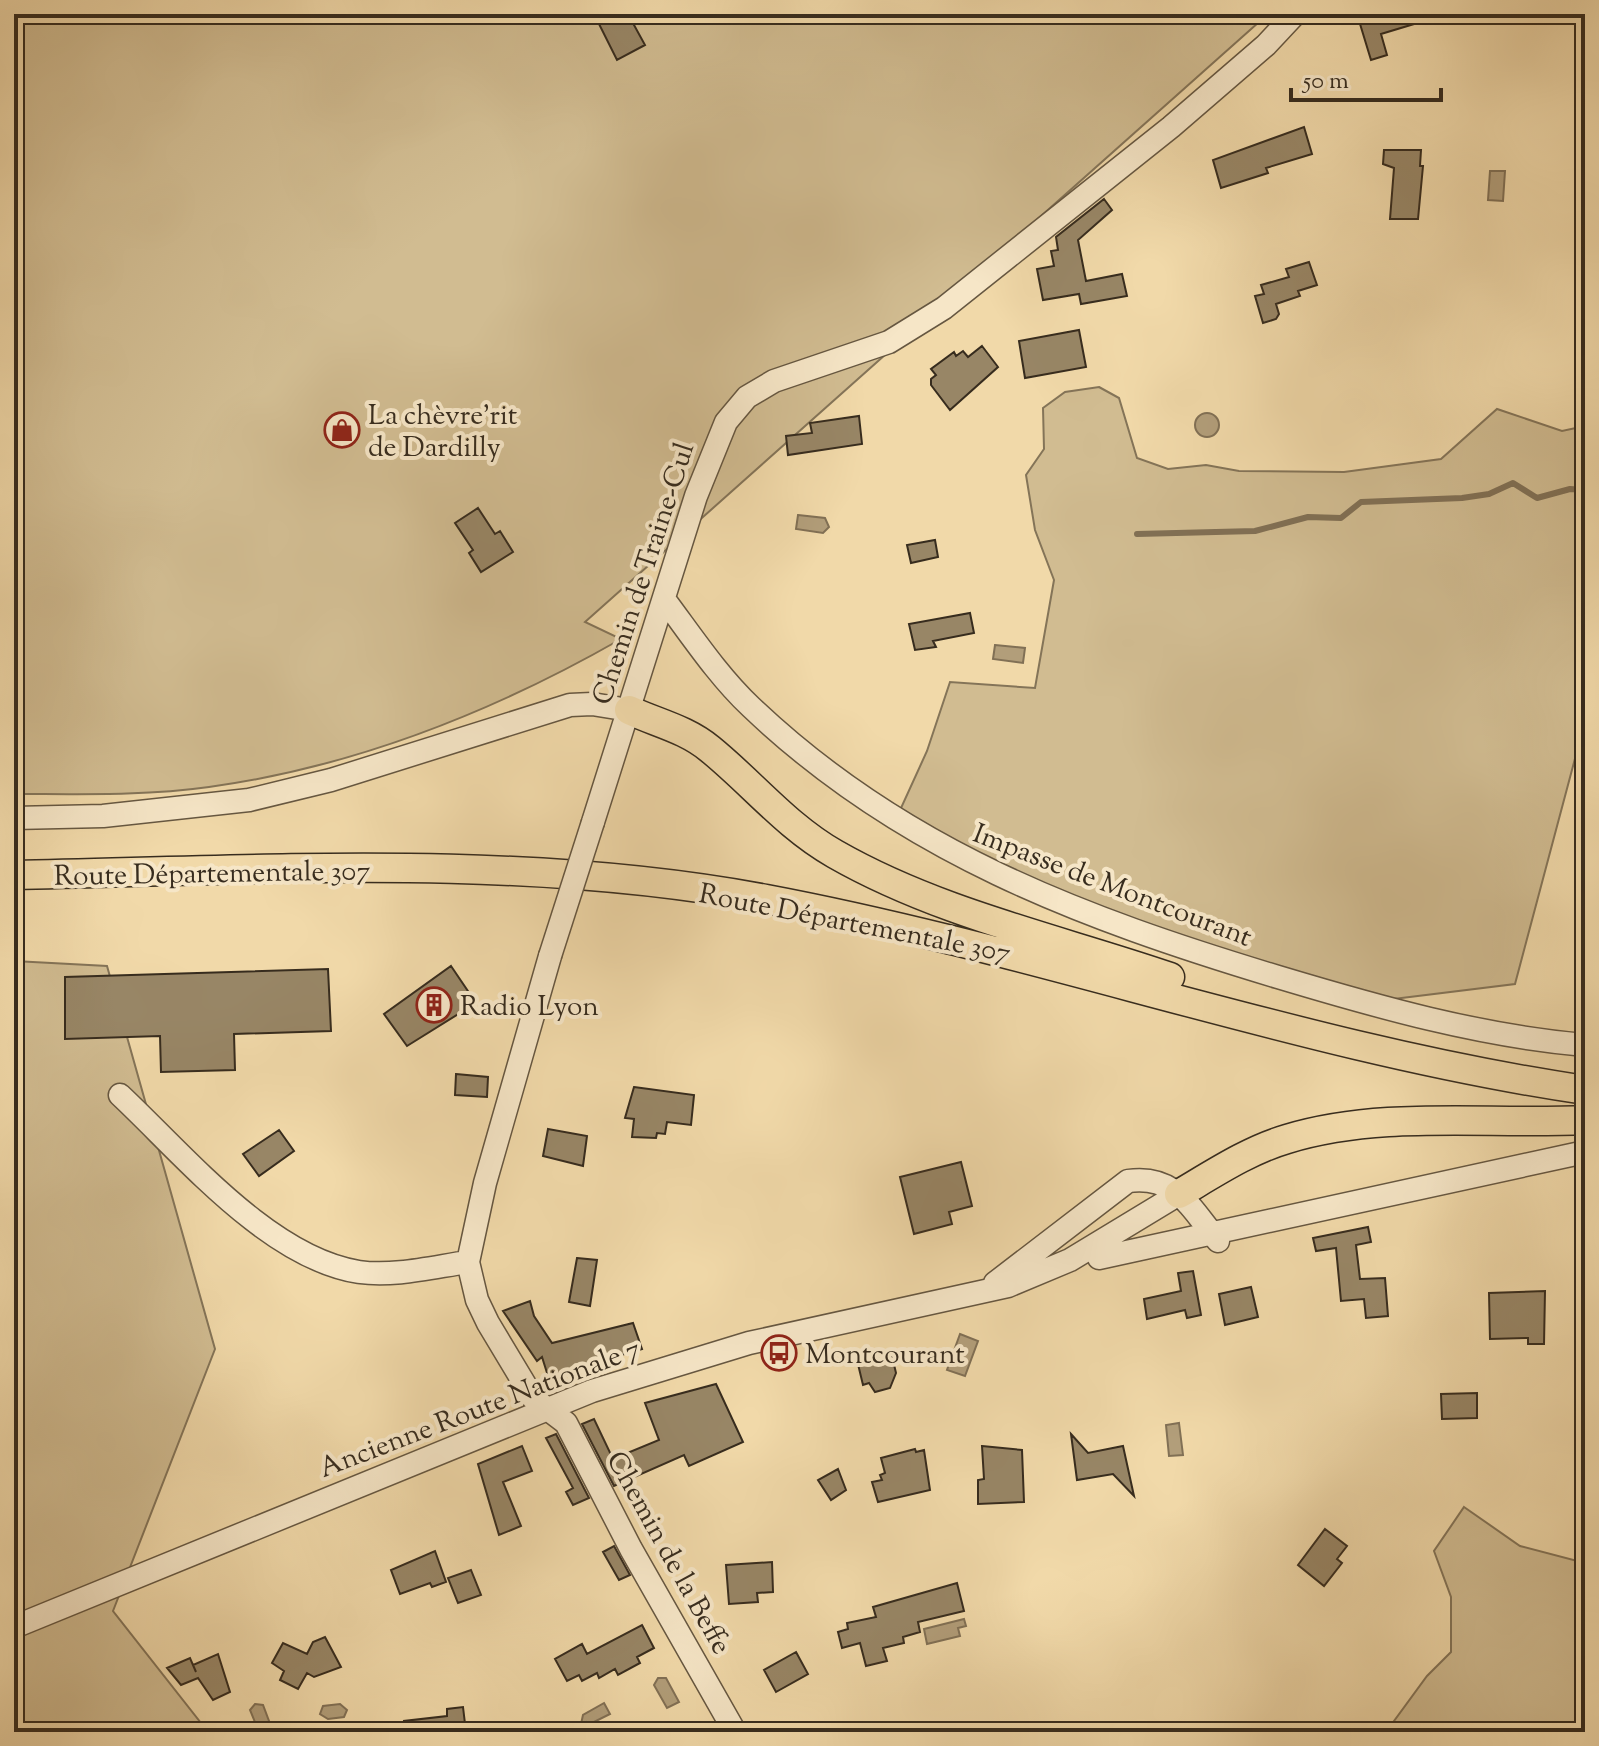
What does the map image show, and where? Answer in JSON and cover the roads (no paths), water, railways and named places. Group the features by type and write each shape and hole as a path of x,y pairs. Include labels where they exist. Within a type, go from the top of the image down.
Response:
{"main road":[{"path":"629,710 696,740 800,832 882,878 1031,934 1464,1071"},
{"name":"Route Départementale 307","path":"14,875 477,871 541,873 721,893 862,918 964,942 1129,983 1260,1023 1464,1071 1585,1090"},
{"path":"1179,1194 1226,1166 1286,1139 1350,1125 1585,1120"}],"street":[{"name":"Chemin de Traine-Cul","path":"545,1408 533,1398 488,1323 477,1300 468,1262 485,1183 550,956 664,599 726,422 747,397 774,381 889,342 935,314 1171,127 1266,45 1295,14"},
{"name":"Impasse de Montcourant","path":"664,599 749,706 807,756 908,827 996,876 1141,932 1361,1003 1462,1026 1585,1045"},
{"path":"14,818 103,816 249,800 331,780 570,705 629,710"},
{"path":"120,1095 256,1220 280,1239 325,1262 360,1272 404,1272 468,1262"},
{"path":"1099,1258 1214,1237 1585,1152"},
{"name":"Ancienne Route Nationale 7","path":"14,1627 545,1408 749,1343 1008,1286 1049,1270 1179,1194 1159,1182 1128,1181 1004,1277 980,1291"},
{"path":"1179,1194 1214,1237"},
{"name":"Chemin de la Beffe","path":"545,1408 566,1423 631,1549 735,1732"}],"waterway":[{"path":"1137,534 1255,531 1308,517 1341,518 1361,502 1462,498 1489,494 1513,483 1537,498 1570,489 1585,490"}],"place":[{"name":"La chèvre'rit de Dardilly","path":"342,430"},
{"name":"Radio Lyon","path":"434,1005"},
{"name":"Montcourant","path":"779,1353"}]}
